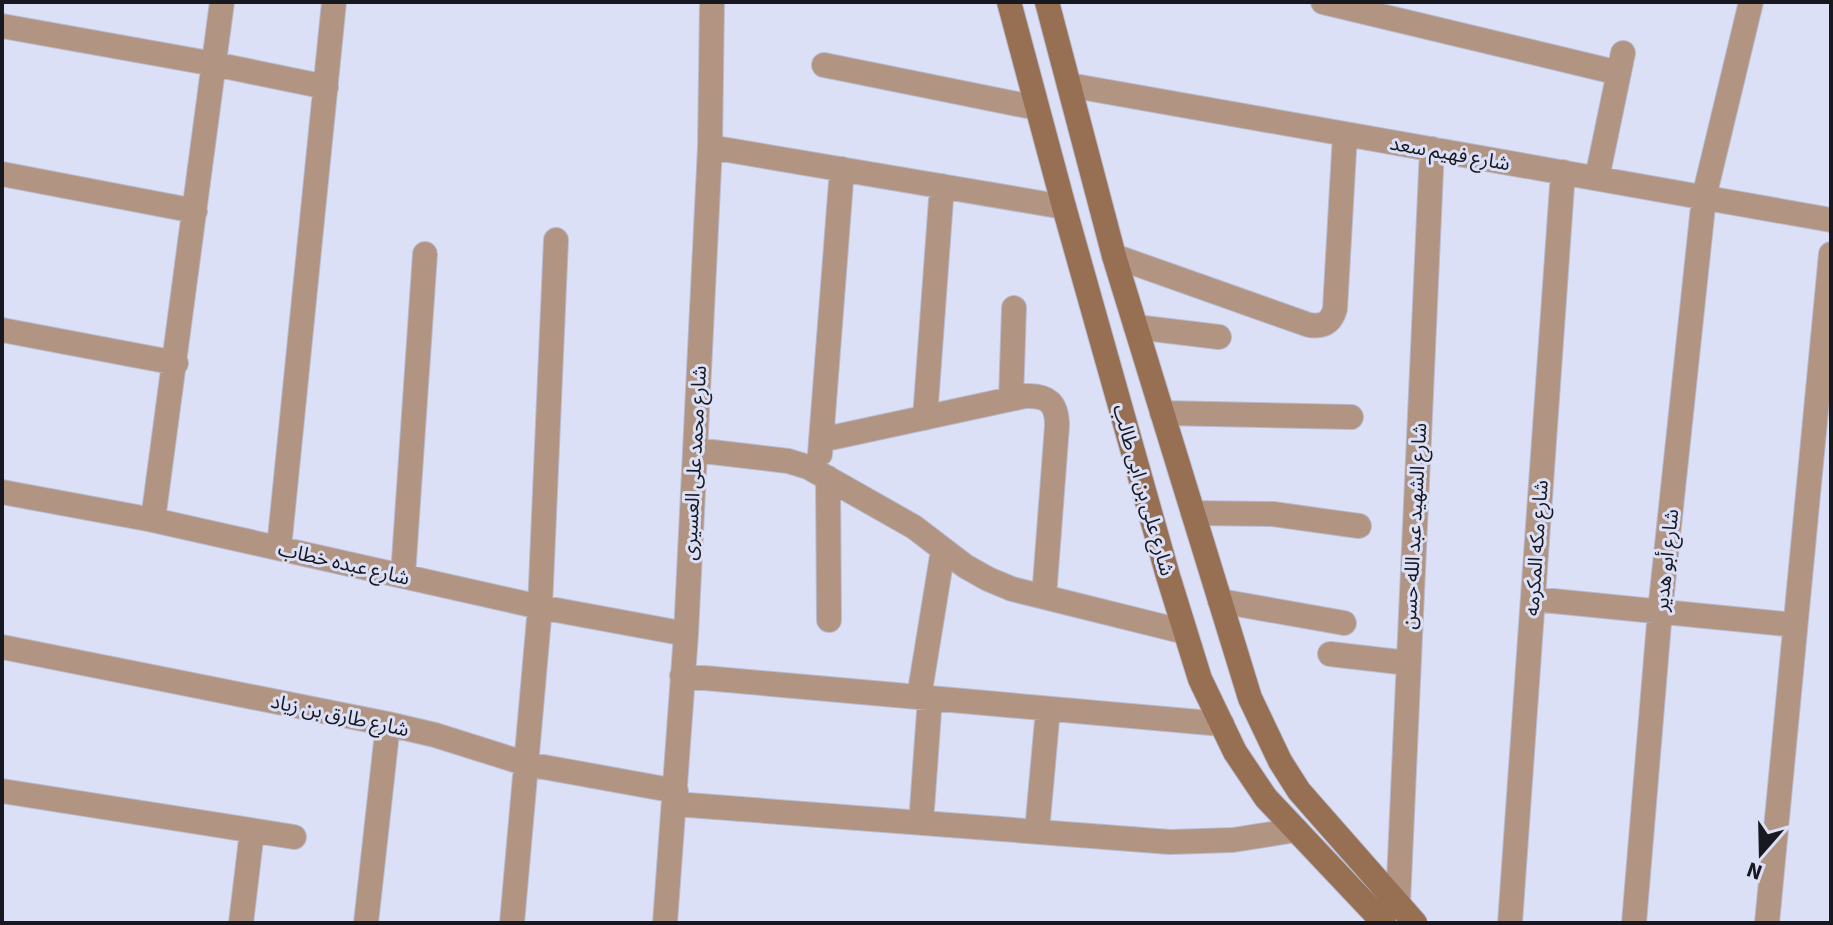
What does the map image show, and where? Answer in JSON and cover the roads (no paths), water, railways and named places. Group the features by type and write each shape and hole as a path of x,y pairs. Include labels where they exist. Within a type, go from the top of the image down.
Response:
{"street":[{"path":"153,520 222,2"},
{"path":"279,548 334,2"},
{"name":"شارع محمد على العسيرى","path":"665,923 686,634 710,147 712,2"},
{"name":"شارع على بن ابى طالب","path":"1009,2 1168,576 1200,679 1235,752 1266,798 1296,830 1391,913 1415,923"},
{"name":"شارع على بن ابى طالب","path":"1047,2 1114,256 1250,698 1280,761 1299,791 1391,913"},
{"path":"1323,2 1621,63 1597,178"},
{"name":"شارع أبو هدير","path":"1634,923 1660,611 1704,197 1751,2"},
{"path":"2,26 326,87"},
{"path":"824,65 1037,108"},
{"name":"شارع فهيم سعد","path":"1069,85 1831,220"},
{"path":"1114,256 1309,325 1318,327 1326,324 1335,309 1345,134"},
{"path":"710,147 1064,207"},
{"name":"شارع الشهيد عبد الله حسن","path":"1391,913 1408,663 1432,149"},
{"path":"829,620 821,440 842,169"},
{"name":"شارع مكه المكرمه","path":"1510,923 1563,172"},
{"path":"2,174 195,211"},
{"path":"925,418 942,186"},
{"path":"512,923 540,607 556,240"},
{"path":"403,575 425,254"},
{"path":"1767,923 1831,254"},
{"path":"1011,399 1014,308"},
{"path":"1136,327 1219,337"},
{"path":"2,330 176,363"},
{"path":"821,440 1011,399 1039,395 1050,401 1057,413 1057,426 1044,597"},
{"path":"1162,413 1351,417"},
{"path":"695,450 788,461 823,475 914,527 965,566 988,579 1012,589 1185,632"},
{"name":"شارع عبده خطاب","path":"2,492 153,520 540,607 686,634"},
{"path":"1193,513 1273,514 1359,526"},
{"path":"921,823 924,697 943,550"},
{"path":"1168,576 1207,560"},
{"path":"1533,599 1795,625"},
{"path":"1220,601 1344,623"},
{"name":"شارع طارق بن زياد","path":"2,647 388,724 435,735 527,764 675,797 921,823 1170,842 1265,836 1296,830"},
{"path":"1330,654 1408,663"},
{"path":"682,676 1222,724"},
{"path":"1037,831 1048,709"},
{"path":"366,923 388,724"},
{"path":"2,791 294,837"},
{"path":"241,923 252,831"}]}
